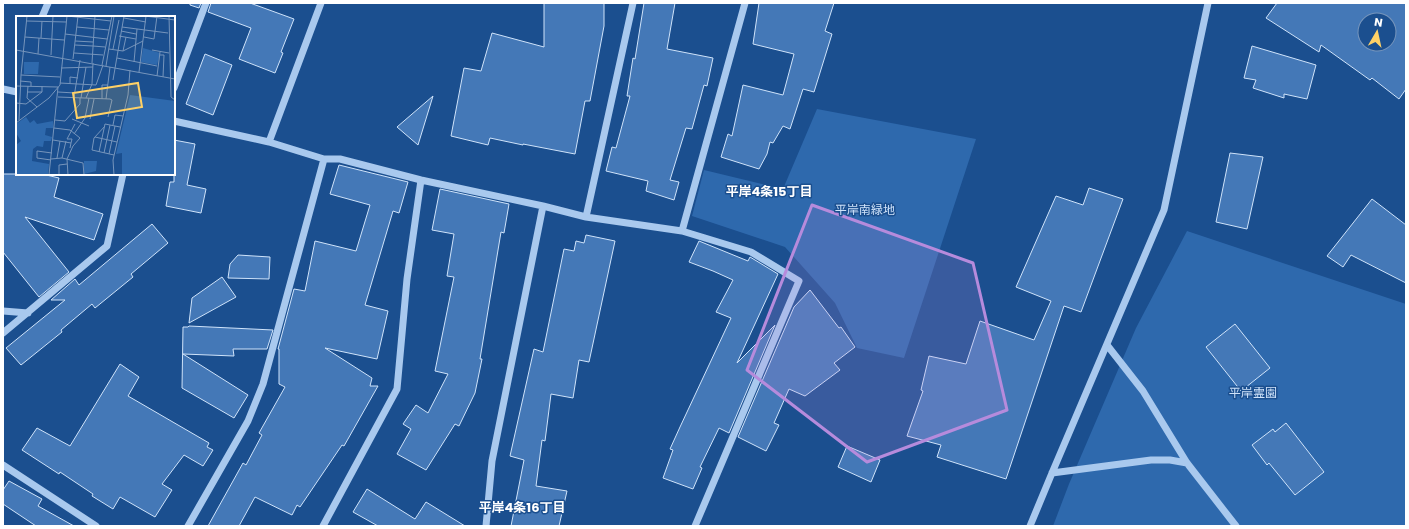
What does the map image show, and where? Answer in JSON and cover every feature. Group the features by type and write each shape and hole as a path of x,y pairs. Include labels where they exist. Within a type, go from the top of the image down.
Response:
{"street":[{"path":"42,16 48,3"},
{"path":"175,85 206,3"},
{"path":"269,142 321,3"},
{"path":"586,217 633,3"},
{"path":"682,231 745,3"},
{"path":"1030,526 1164,210 1208,3"},
{"path":"3,89 16,92"},
{"path":"175,121 269,142 324,159 340,159 421,180 543,206 586,217 682,231 751,252 799,281 695,526"},
{"path":"188,526 248,421 263,384 324,159"},
{"path":"3,332 28,313 107,246 123,175"},
{"path":"323,526 397,389 406,279 421,180"},
{"path":"486,526 492,462 543,206"},
{"path":"3,311 28,313"},
{"path":"1107,345 1143,392 1187,463 1236,526"},
{"path":"1052,473 1151,460 1170,460 1187,463"},
{"path":"3,465 96,526"}],"highlighted area":[{"path":"812,205 973,263 1007,410 867,462 747,370"}],"green space":[{"name":"平岸南緑地","path":"817,109 976,139 904,358 857,348 835,303 785,247 692,216 704,170 783,189"},
{"name":"平岸霊園","path":"1187,231 1406,304 1406,526 1053,526 1069,484 1136,328"}],"building":[{"path":"190,3 201,3 199,8 190,5"},
{"path":"211,3 250,3 294,19 281,52 283,53 275,73 239,59 251,28 208,12"},
{"path":"544,3 604,3 604,26 590,101 585,101 575,154 490,138 488,145 451,136 464,68 481,71 492,33 544,47"},
{"path":"644,3 675,3 667,49 713,58 707,86 704,85 692,129 686,128 670,180 679,182 674,200 646,191 648,181 606,171 612,147 616,148 630,96 627,96 633,58 635,59"},
{"path":"759,3 834,3 825,31 832,34 814,92 803,89 790,129 783,126 773,143 770,142 767,154 759,169 721,157 728,134 732,136 743,85 783,95 794,54 753,44"},
{"path":"1277,3 1406,3 1406,89 1399,99 1372,78 1370,80 1321,45 1319,52 1266,18"},
{"path":"1252,46 1316,65 1307,99 1284,94 1284,98 1253,88 1256,80 1244,78"},
{"path":"205,54 232,65 213,115 186,104"},
{"path":"433,96 418,145 397,127"},
{"path":"175,140 195,144 187,185 206,189 201,213 166,206 170,182 174,182"},
{"path":"1230,153 1263,157 1247,229 1216,222"},
{"path":"339,165 408,182 399,213 393,211 365,305 388,311 377,359 325,348 372,378 370,386 378,386 344,446 342,445 300,507 297,505 292,515 255,497 239,526 208,526 243,463 246,465 262,435 259,433 285,387 279,384 278,349 294,289 305,291 315,241 356,251 370,205 330,194"},
{"path":"3,174 46,175 59,178 54,197 103,214 94,240 25,217 69,272 39,297 3,252"},
{"path":"1089,188 1123,199 1081,312 1064,306 1006,479 937,457 941,445 907,436 923,391 921,390 929,356 966,364 980,321 1034,340 1051,301 1016,287 1056,196 1083,205"},
{"path":"440,189 509,204 504,233 501,232 480,359 482,359 475,393 459,426 455,424 426,470 397,454 411,429 403,424 416,405 428,413 448,374 435,371 454,277 447,276 454,234 432,230"},
{"path":"1372,199 1406,225 1406,283 1351,255 1343,267 1327,256"},
{"path":"152,224 168,243 131,274 133,277 95,308 92,304 61,330 62,332 21,365 6,348 65,300 51,300 75,279 79,285"},
{"path":"586,235 615,241 589,362 579,360 573,398 551,394 545,441 542,440 536,486 567,491 559,526 511,526 524,460 510,456 534,349 543,352 564,249 574,251 576,241 584,243"},
{"path":"699,241 748,261 750,257 778,274 737,363 775,325 729,433 719,428 700,467 702,468 693,489 663,478 673,450 670,449 731,318 716,312 733,280 689,262"},
{"path":"238,255 270,257 269,279 228,278 230,264"},
{"path":"222,277 236,297 189,323 192,298"},
{"path":"810,290 839,328 841,327 855,347 834,363 840,370 805,396 789,389 774,423 779,425 766,451 738,437 794,307"},
{"path":"1235,324 1270,368 1241,391 1206,347"},
{"path":"183,327 273,330 267,349 233,349 234,356 183,354 248,395 234,418 182,388"},
{"path":"120,364 139,377 128,396 209,443 207,447 213,450 203,466 184,455 162,484 172,490 155,517 120,497 113,509 92,496 93,494 60,472 59,474 22,450 37,428 70,446"},
{"path":"1286,423 1324,472 1295,495 1269,463 1267,465 1252,445 1273,429 1275,432"},
{"path":"847,446 880,460 871,482 838,467"},
{"path":"9,481 42,499 38,506 74,526 36,526 3,504 3,490"},
{"path":"367,489 415,519 426,502 465,526 378,526 353,512"}],"district":[{"name":"平岸4条15丁目","path":"769,191"},
{"name":"平岸4条16丁目","path":"522,507"}]}
